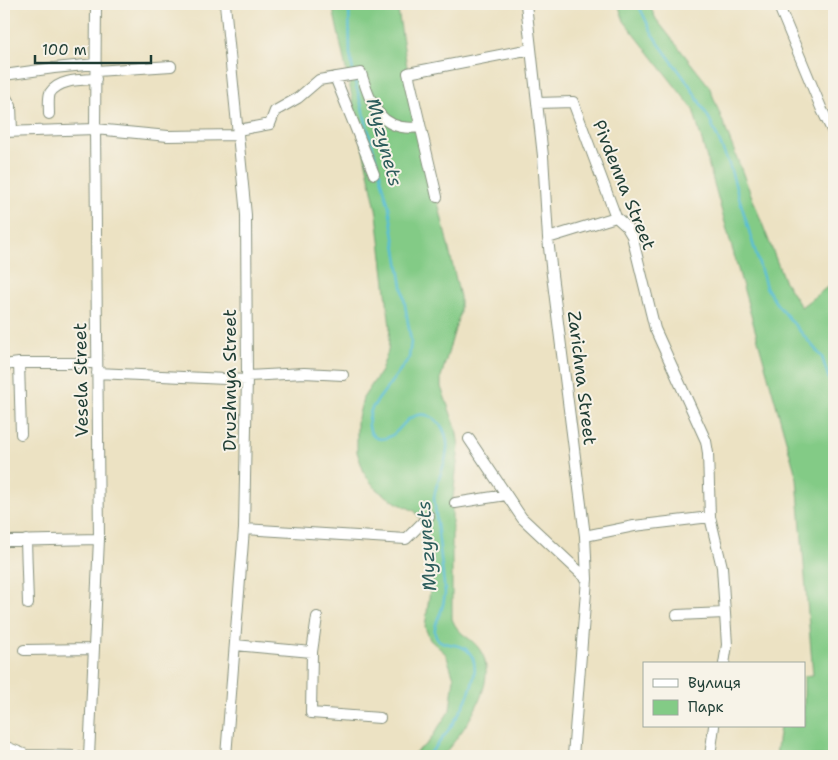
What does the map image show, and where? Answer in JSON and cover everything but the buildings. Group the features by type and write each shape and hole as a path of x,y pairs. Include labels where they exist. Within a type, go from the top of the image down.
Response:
{"street":[{"name":"Vesela Street","path":"89,756 99,539 95,129 96,4"},
{"name":"Druzhnya Street","path":"226,4 246,215 247,378 244,529 226,756"},
{"name":"Zarichna Street","path":"526,4 543,156 548,238 585,536 587,579 573,756"},
{"path":"778,4 785,25 834,134"},
{"path":"436,197 408,74 531,48"},
{"path":"4,75 54,68 96,71 171,66"},
{"path":"49,114 49,95 57,86 96,71"},
{"path":"4,94 11,106 8,131 95,129 168,136 238,132 270,124 275,111 298,98 318,80 361,73 370,101 378,113 389,123 402,128 420,127"},
{"path":"335,77 374,174"},
{"name":"Pivdenna Street","path":"537,103 573,102 616,217 626,226 632,236 655,329 706,442 710,517 722,566 727,645 724,662"},
{"path":"548,238 616,217"},
{"path":"19,363 21,434"},
{"path":"4,365 19,363 247,378 304,373 343,375"},
{"path":"469,439 522,518 587,579"},
{"path":"455,503 506,495"},
{"path":"244,529 406,539 429,516"},
{"path":"585,536 634,526 710,517"},
{"path":"4,541 99,539"},
{"path":"26,540 28,604"},
{"path":"676,615 725,613"},
{"path":"316,617 312,652 311,713 380,718"},
{"path":"235,645 312,652"},
{"path":"24,650 94,649"},
{"path":"710,756 714,728"},
{"path":"4,746 26,755 77,756"}],"green space":[{"path":"332,4 397,4 408,73 460,297 460,312 441,377 441,387 456,428 459,447 452,506 452,619 458,629 480,650 485,663 486,676 483,691 469,721 442,756 410,756 428,743 450,710 454,678 446,654 430,640 425,627 431,583 430,544 425,526 415,511 397,503 377,490 365,475 357,452 357,422 363,398 381,371 388,351 390,327 377,214"},
{"path":"618,4 649,4 656,19 709,86 784,280 801,307 834,282 834,756 776,756 780,728 806,728 806,676 813,675 797,479 693,109 624,21"}],"waterway":[{"name":"Myzynets","path":"349,4 350,54 353,71"},
{"path":"638,4 654,37 690,86 710,120 729,164 766,287 776,303 822,357 830,382 834,409"},
{"name":"Myzynets","path":"354,78 389,207 411,341 409,358 372,408 369,420 370,431 376,438 389,437 409,419 423,415 429,416 439,423 446,435 446,456 434,498 445,593 443,606 435,627 435,634 440,641 467,650 473,660 474,674 471,689 454,721 427,756"}]}
